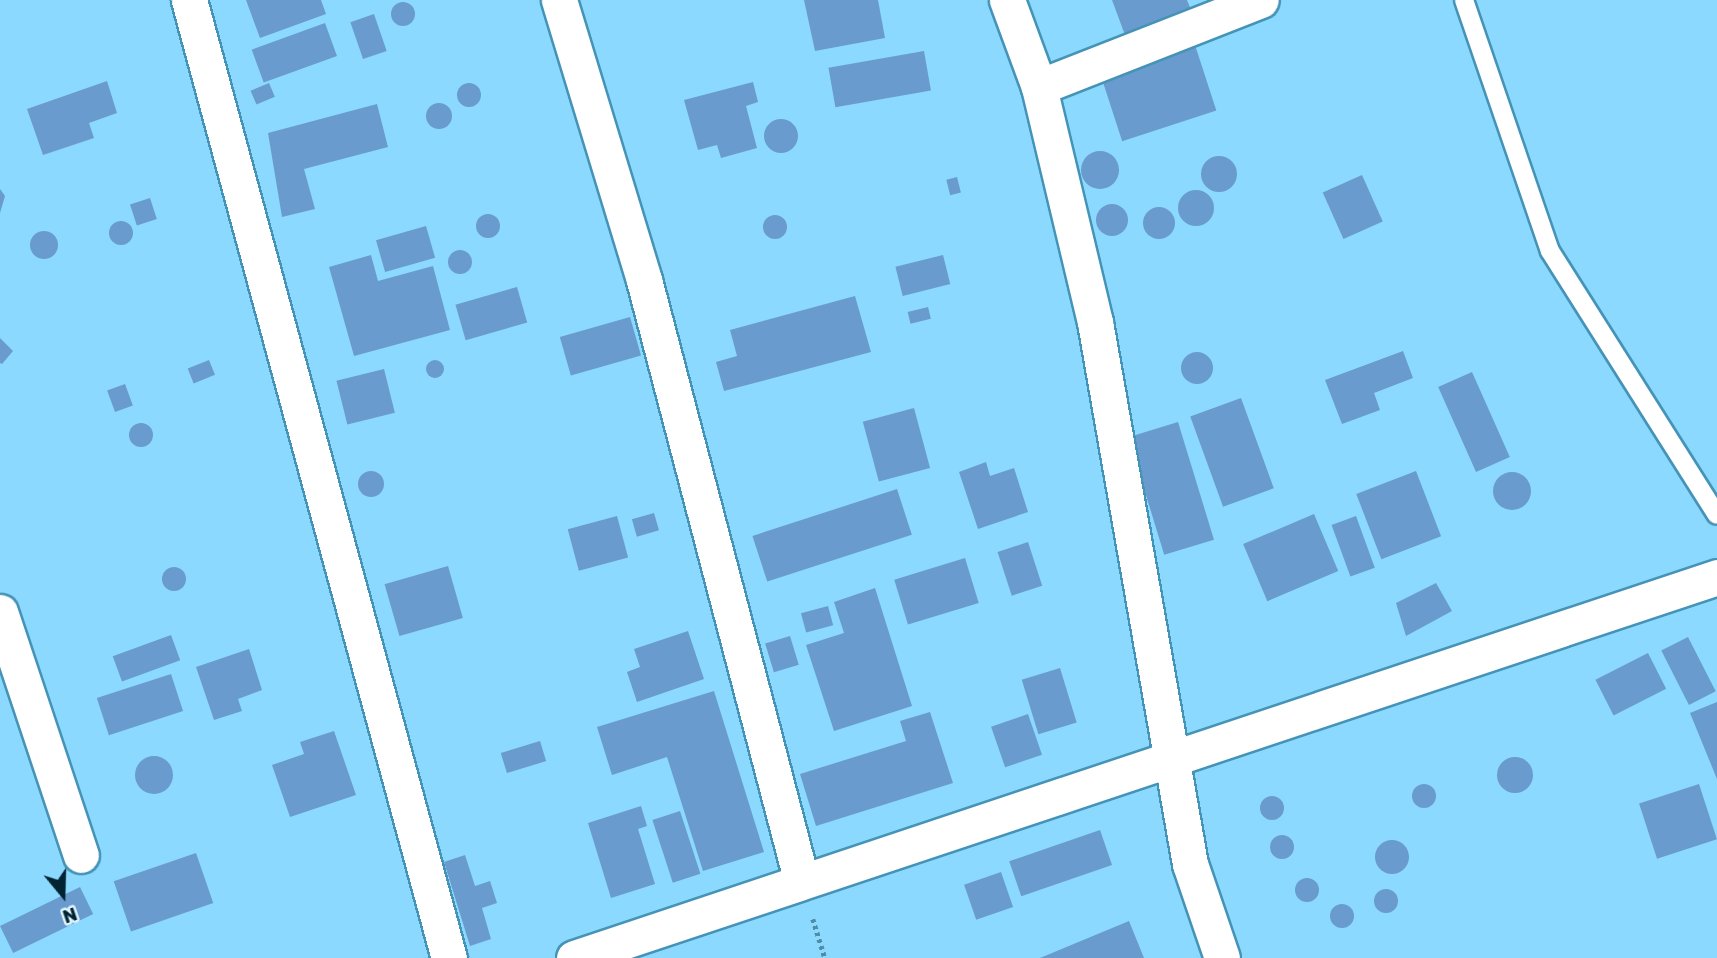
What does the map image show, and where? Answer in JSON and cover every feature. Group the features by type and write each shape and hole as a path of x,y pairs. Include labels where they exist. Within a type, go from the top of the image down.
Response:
{"street":[{"path":"189,0 449,958"},
{"path":"559,0 644,280 801,879"},
{"path":"1007,0 1039,87 1095,322 1175,755 1190,864 1222,958"},
{"path":"1039,87 1261,0"},
{"path":"574,958 801,879 1717,577"},
{"path":"0,612 81,855"}],"lane":[{"path":"1464,0 1550,251 1717,515"}],"building":[{"path":"246,0 321,0 326,14 260,38"},
{"path":"804,0 878,0 885,38 815,51"},
{"path":"1112,0 1187,0 1191,10 1125,35"},
{"path":"398,2 408,2 415,9 415,19 408,26 398,26 391,19 391,9"},
{"path":"374,14 387,51 363,59 350,22"},
{"path":"325,23 337,56 264,83 252,50"},
{"path":"1195,45 1216,111 1122,141 1101,76"},
{"path":"924,51 931,90 835,107 828,68"},
{"path":"107,81 117,113 89,123 94,138 43,155 27,109"},
{"path":"753,82 758,102 746,106 757,148 721,158 717,145 698,150 684,100"},
{"path":"269,83 275,97 256,105 251,91"},
{"path":"464,83 474,83 481,90 481,100 474,107 464,107 457,100 457,90"},
{"path":"439,103 448,107 452,116 448,125 439,129 430,125 426,116 430,107"},
{"path":"377,104 388,147 304,169 315,209 282,217 268,133"},
{"path":"781,119 793,124 798,136 793,148 781,153 769,148 764,136 769,124"},
{"path":"1100,151 1114,156 1119,170 1114,184 1100,189 1086,184 1081,170 1086,156"},
{"path":"1219,156 1232,161 1237,174 1232,187 1219,192 1206,187 1201,174 1206,161"},
{"path":"1362,175 1383,222 1343,239 1323,192"},
{"path":"957,177 961,193 950,195 946,180"},
{"path":"0,189 5,196 0,213"},
{"path":"1196,190 1208,196 1214,208 1208,220 1196,226 1184,220 1178,208 1184,196"},
{"path":"150,198 157,219 137,225 130,204"},
{"path":"1112,204 1123,209 1128,220 1123,231 1112,236 1101,231 1096,220 1101,209"},
{"path":"1159,207 1170,212 1175,223 1170,234 1159,239 1148,234 1143,223 1148,212"},
{"path":"483,214 493,214 500,221 500,231 493,238 483,238 476,231 476,221"},
{"path":"770,215 780,215 787,222 787,232 780,239 770,239 763,232 763,222"},
{"path":"121,221 130,224 133,233 130,242 121,245 112,242 109,233 112,224"},
{"path":"426,226 435,258 385,272 376,240"},
{"path":"44,231 54,235 58,245 54,255 44,259 34,255 30,245 34,235"},
{"path":"460,250 469,253 472,262 469,271 460,274 451,271 448,262 451,253"},
{"path":"371,255 378,281 433,266 450,330 354,356 329,267"},
{"path":"943,255 950,284 903,296 895,267"},
{"path":"517,287 527,323 466,340 455,305"},
{"path":"855,296 871,352 724,391 716,362 737,356 730,330"},
{"path":"928,307 931,319 911,324 908,312"},
{"path":"630,317 641,355 571,376 560,337"},
{"path":"0,338 13,351 2,364 0,363"},
{"path":"1403,351 1413,378 1374,393 1380,410 1342,424 1325,380"},
{"path":"1197,352 1209,356 1213,368 1209,380 1197,384 1185,380 1181,368 1185,356"},
{"path":"209,360 215,375 194,383 188,369"},
{"path":"435,360 441,363 444,369 441,375 435,378 429,375 426,369 429,363"},
{"path":"384,369 395,413 347,425 336,381"},
{"path":"1472,372 1510,457 1476,472 1438,387"},
{"path":"125,384 133,406 115,412 107,390"},
{"path":"1241,398 1274,488 1223,507 1190,416"},
{"path":"914,408 930,468 879,482 863,422"},
{"path":"1178,422 1214,540 1164,555 1128,437"},
{"path":"141,423 150,426 153,435 150,444 141,447 132,444 129,435 132,426"},
{"path":"986,462 990,476 1014,468 1028,512 978,529 959,472"},
{"path":"371,471 380,475 384,484 380,493 371,497 362,493 358,484 362,475"},
{"path":"1416,471 1441,536 1381,559 1356,494"},
{"path":"1512,472 1525,478 1531,491 1525,504 1512,510 1499,504 1493,491 1499,478"},
{"path":"897,489 912,535 767,582 752,536"},
{"path":"654,513 659,530 637,537 632,519"},
{"path":"1314,514 1338,571 1267,601 1243,544"},
{"path":"617,516 628,558 579,571 568,529"},
{"path":"1356,516 1375,568 1350,577 1332,525"},
{"path":"1028,542 1042,586 1012,596 998,552"},
{"path":"965,558 979,603 908,625 894,580"},
{"path":"448,566 463,618 399,636 385,584"},
{"path":"174,567 183,570 186,579 183,588 174,591 165,588 162,579 165,570"},
{"path":"1436,583 1452,611 1406,636 1396,603"},
{"path":"875,588 912,706 834,731 806,645 844,633 834,602"},
{"path":"828,606 833,625 806,633 801,613"},
{"path":"688,631 704,679 637,702 627,672 640,667 634,649"},
{"path":"171,635 180,660 122,682 113,656"},
{"path":"790,636 799,665 774,672 765,644"},
{"path":"1688,637 1716,691 1689,705 1661,651"},
{"path":"249,649 262,690 238,699 242,711 214,720 196,667"},
{"path":"1648,653 1666,689 1614,715 1595,680"},
{"path":"1060,668 1077,723 1038,734 1022,680"},
{"path":"171,674 183,711 109,735 97,698"},
{"path":"714,691 764,852 703,871 667,757 612,775 597,727"},
{"path":"1717,702 1717,779 1690,713"},
{"path":"930,712 953,783 816,826 800,774 906,741 900,721"},
{"path":"1028,714 1042,755 1005,767 991,727"},
{"path":"334,731 356,795 290,817 272,765 304,754 300,742"},
{"path":"540,741 546,761 507,773 501,753"},
{"path":"154,756 167,762 173,775 167,788 154,794 141,788 135,775 141,762"},
{"path":"1515,757 1528,762 1533,775 1528,788 1515,793 1502,788 1497,775 1502,762"},
{"path":"1424,784 1433,787 1436,796 1433,805 1424,808 1415,805 1412,796 1415,787"},
{"path":"1699,784 1717,839 1657,859 1639,803"},
{"path":"1272,796 1281,799 1284,808 1281,817 1272,820 1263,817 1260,808 1263,799"},
{"path":"641,806 647,826 638,829 655,884 611,898 588,823"},
{"path":"680,811 700,874 673,883 652,820"},
{"path":"1100,830 1112,865 1021,896 1009,861"},
{"path":"1282,835 1291,838 1294,847 1291,856 1282,859 1273,856 1270,847 1273,838"},
{"path":"1392,840 1404,845 1409,857 1404,869 1392,874 1380,869 1375,857 1380,845"},
{"path":"196,853 213,903 131,931 114,881"},
{"path":"465,855 475,886 490,881 497,903 482,908 491,939 470,946 444,862"},
{"path":"1001,872 1013,907 976,920 964,885"},
{"path":"1307,878 1316,881 1319,890 1316,899 1307,902 1298,899 1295,890 1298,881"},
{"path":"80,887 93,914 13,953 0,926"},
{"path":"1386,889 1395,892 1398,901 1395,910 1386,913 1377,910 1374,901 1377,892"},
{"path":"1342,904 1351,907 1354,916 1351,925 1342,928 1333,925 1330,916 1333,907"},
{"path":"1129,921 1144,958 1040,958"}]}
